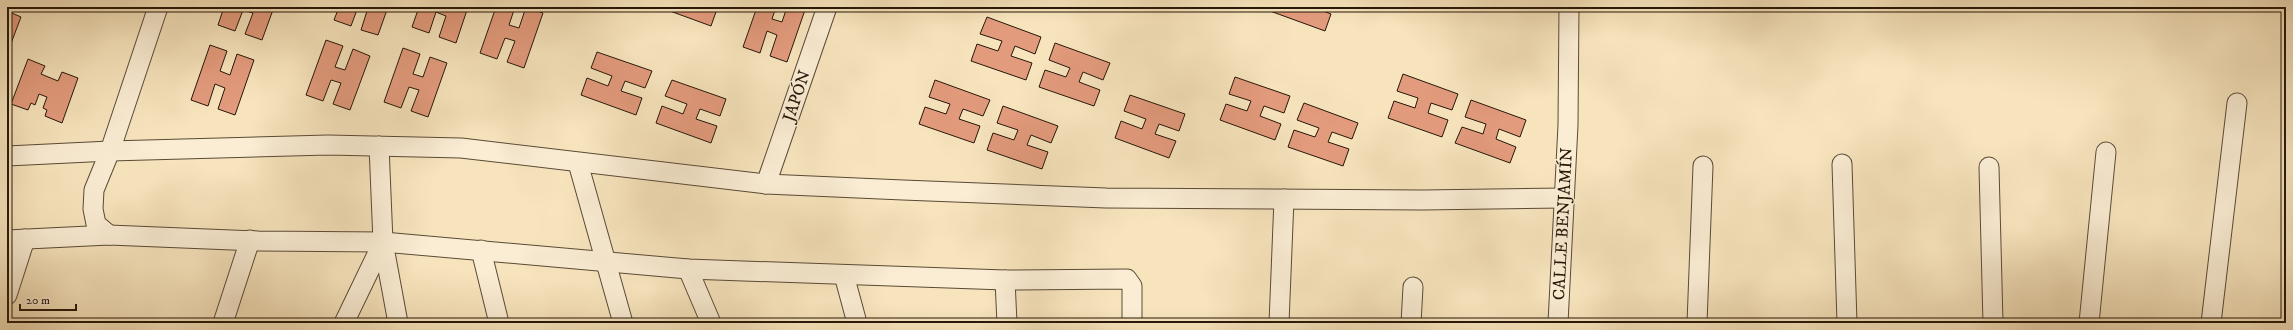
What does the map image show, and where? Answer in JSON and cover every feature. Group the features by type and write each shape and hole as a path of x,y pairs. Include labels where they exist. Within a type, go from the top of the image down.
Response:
{"street":[{"path":"109,235 96,224 93,209 94,190 110,151 158,7"},
{"name":"JAPÓN","path":"766,184 827,7"},
{"name":"CALLE BENJAMÍN","path":"1558,323 1568,125 1569,7"},
{"path":"2211,323 2237,103"},
{"path":"7,156 110,151 328,145 461,148 766,184 1106,198 1423,200 1564,198"},
{"path":"379,146 383,242 398,323"},
{"path":"2089,323 2106,152"},
{"path":"578,163 604,261 623,323"},
{"path":"1842,164 1847,323"},
{"path":"1697,323 1703,166"},
{"path":"1989,167 1993,323"},
{"path":"1279,323 1284,199"},
{"path":"7,295 16,239 109,235 250,240 383,242 688,268 844,275 1005,280 1127,279 1132,286 1132,323"},
{"path":"223,323 250,240"},
{"path":"344,323 383,242"},
{"path":"481,250 499,323"},
{"path":"688,268 712,323"},
{"path":"844,275 857,323"},
{"path":"1005,280 1007,323"},
{"path":"1411,323 1412,287"}],"building":[{"path":"224,7 274,7 262,40 245,34 253,13 243,10 235,31 218,25"},
{"path":"339,7 358,7 351,26 334,20"},
{"path":"364,7 388,7 378,35 361,30 368,8"},
{"path":"419,7 468,7 456,43 439,37 446,16 436,12 429,33 412,27"},
{"path":"496,7 515,7 509,25 519,28 526,7 543,13 524,68 507,62 515,41 505,38 497,59 480,53"},
{"path":"659,7 712,7 717,9 711,26"},
{"path":"757,7 776,7 772,19 782,22 787,7 806,7 787,62 770,56 777,35 767,31 760,53 743,47"},
{"path":"1272,7 1313,7 1331,14 1325,31 1270,11"},
{"path":"7,11 21,17 7,54"},
{"path":"987,17 1041,37 1035,54 1015,46 1011,56 1032,63 1026,80 971,61 977,44 998,51 1002,41 980,34"},
{"path":"326,40 343,46 335,67 345,70 353,49 370,56 350,110 333,104 341,83 331,80 323,101 306,95"},
{"path":"1055,43 1110,63 1103,80 1083,72 1079,82 1100,90 1094,106 1039,87 1045,70 1066,77 1070,68 1049,60"},
{"path":"210,45 227,51 220,71 230,75 237,54 254,60 235,115 218,109 225,88 215,84 208,106 191,100"},
{"path":"403,48 420,54 413,74 423,77 430,57 447,63 428,117 411,111 419,90 409,87 401,108 384,102"},
{"path":"597,52 652,71 645,88 625,81 621,91 642,98 636,115 581,95 587,78 608,86 612,76 591,68"},
{"path":"28,59 45,66 41,74 58,81 62,72 78,78 62,123 45,116 47,110 43,108 47,97 39,94 35,105 31,103 28,110 11,104"},
{"path":"1403,74 1458,94 1452,110 1431,103 1428,113 1448,120 1442,137 1388,118 1394,101 1415,108 1418,98 1397,91"},
{"path":"1235,77 1290,96 1284,113 1264,106 1260,116 1281,124 1275,140 1220,120 1226,104 1247,111 1251,101 1229,94"},
{"path":"672,80 726,99 720,116 700,109 696,119 717,126 711,143 656,123 662,106 683,114 687,104 665,96"},
{"path":"935,80 990,100 983,116 963,109 959,119 980,126 974,143 919,124 925,107 946,114 950,104 929,97"},
{"path":"1130,95 1185,114 1179,131 1159,124 1155,134 1176,141 1169,158 1115,138 1121,121 1142,129 1146,119 1124,111"},
{"path":"1471,100 1526,120 1520,137 1499,129 1496,139 1516,147 1510,163 1455,143 1462,127 1483,134 1486,124 1465,117"},
{"path":"1304,103 1358,123 1352,139 1332,132 1328,142 1349,149 1343,166 1288,147 1294,130 1315,137 1319,128 1297,120"},
{"path":"1003,106 1058,126 1051,143 1031,135 1027,145 1048,152 1042,169 987,150 993,133 1014,140 1018,130 997,123"}]}
